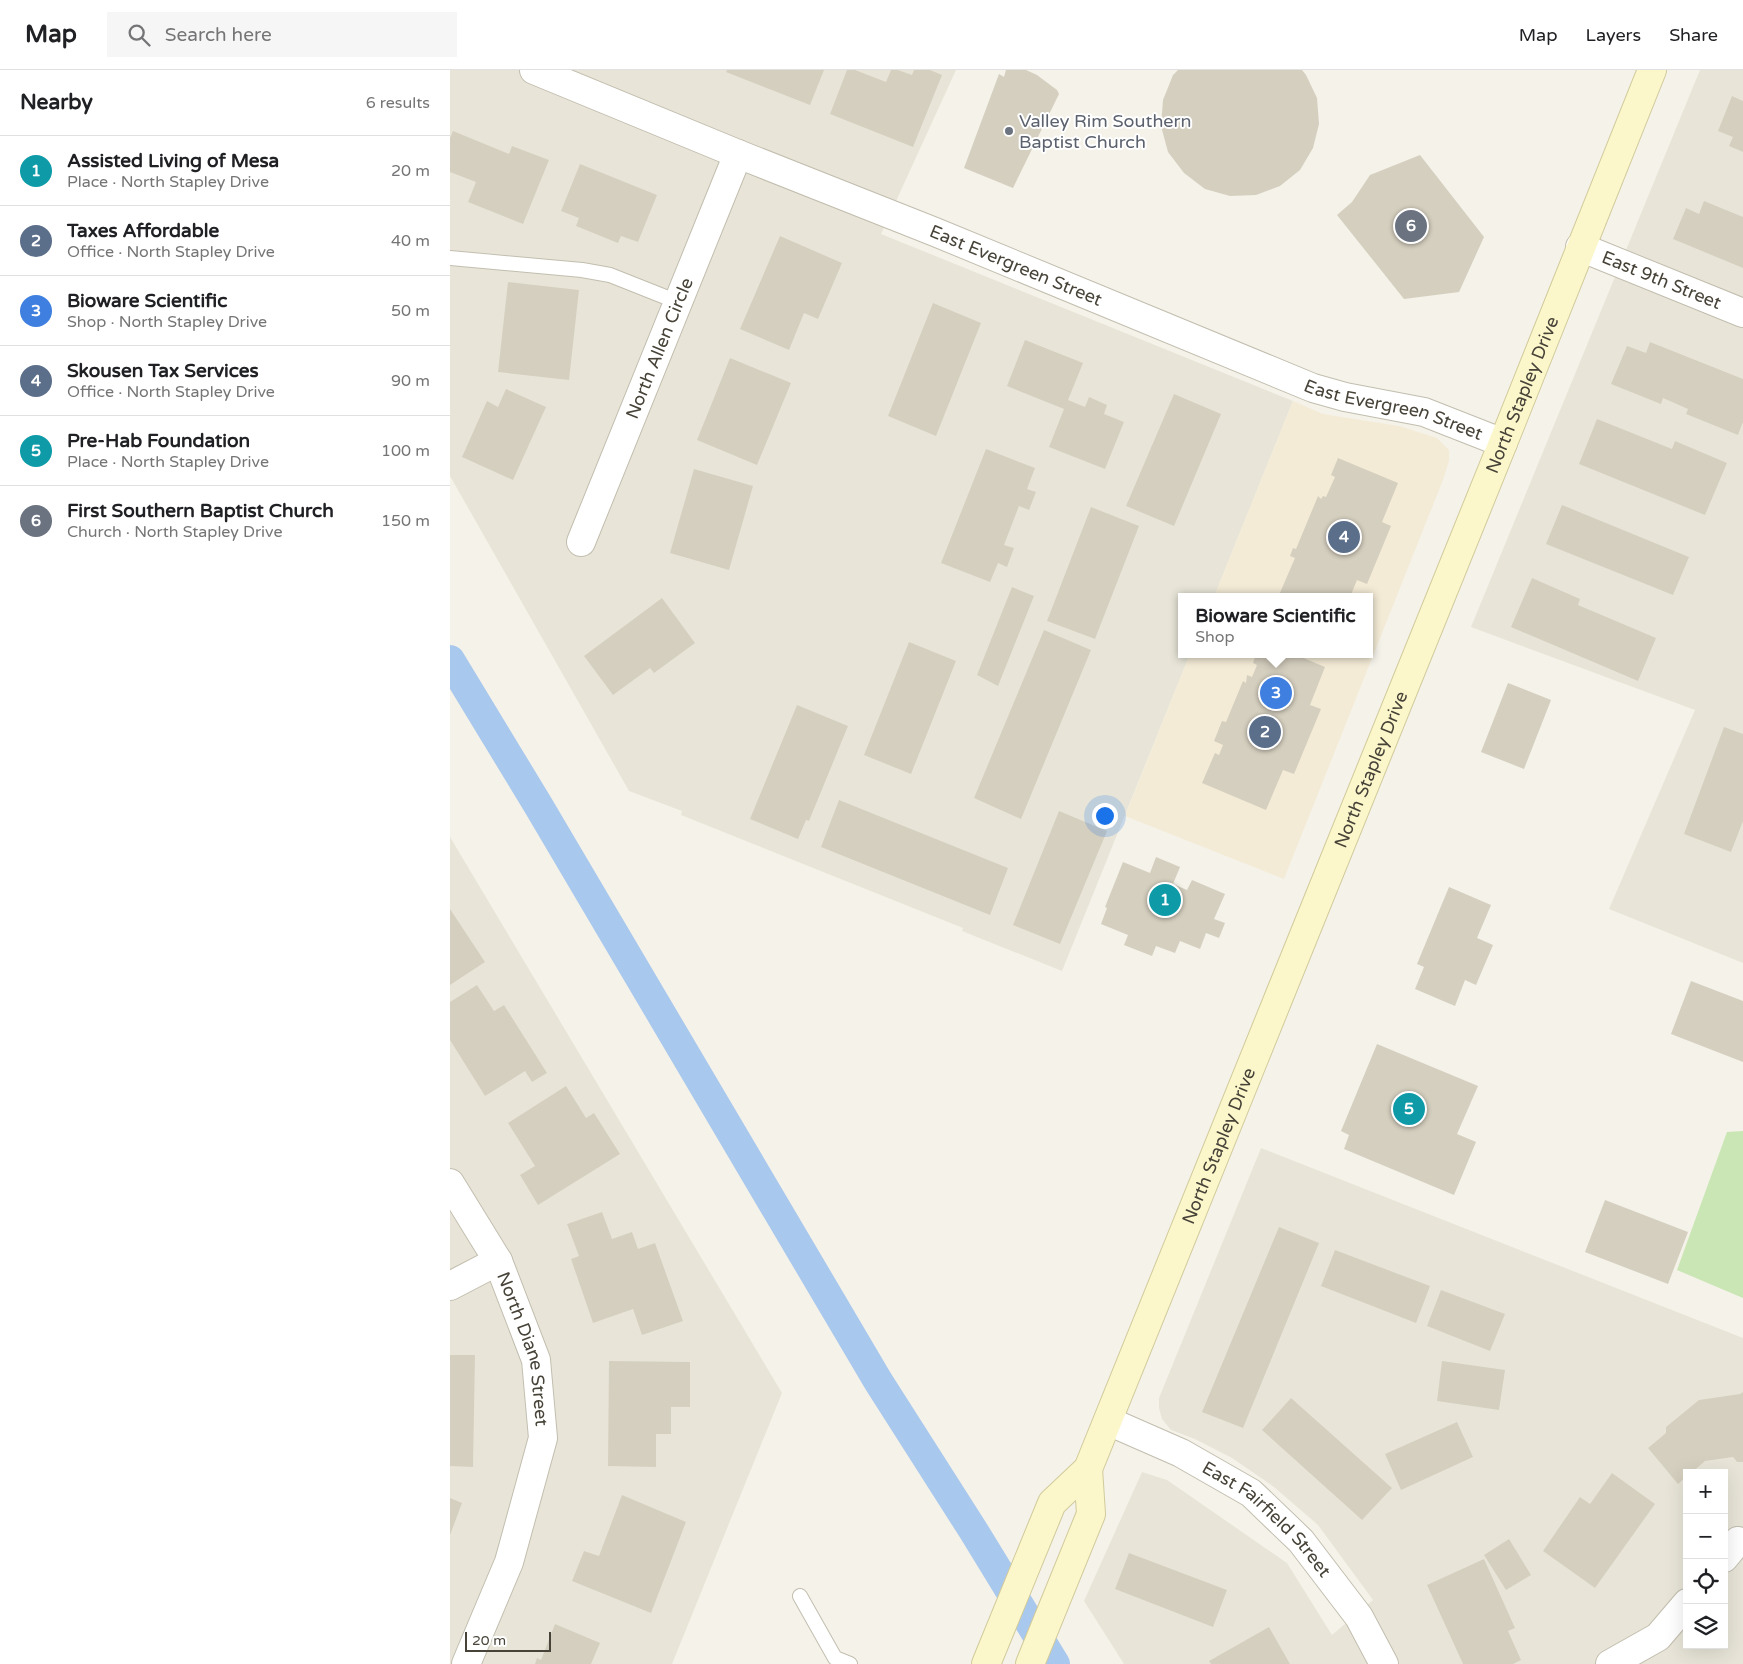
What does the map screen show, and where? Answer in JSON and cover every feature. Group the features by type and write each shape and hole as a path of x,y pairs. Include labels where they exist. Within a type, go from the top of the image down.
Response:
{"main road":[{"name":"North Stapley Drive","path":"988,1659 1052,1503 1088,1469 1652,70"},
{"name":"North Stapley Drive","path":"1030,1664 1090,1514 1088,1469"}],"street":[{"name":"East Evergreen Street","path":"534,70 935,232 1313,388 1345,397 1424,412 1503,443"},
{"name":"North Allen Circle","path":"580,542 738,154"},
{"name":"East 9th Street","path":"1580,247 1743,313"},
{"name":"North Diane Street","path":"450,1183 498,1261 536,1360 543,1438 509,1562 466,1664"},
{"path":"450,1286 498,1261"},
{"name":"East Fairfield Street","path":"1108,1421 1181,1453 1251,1493 1301,1541 1360,1617 1384,1664"},
{"path":"1610,1664 1658,1637 1686,1604"}],"lane":[{"path":"450,258 582,270 610,275 678,302"},
{"path":"800,1596 835,1658 850,1664"}],"shaded area":[{"path":"450,70 956,70 881,234 1293,401 1216,593 1178,593 1178,658 1188,658 1062,971 962,931 963,928 681,815 682,811 629,791 450,476"},
{"path":"1700,70 1743,70 1743,963 1609,909 1695,710 1471,627"},
{"path":"1293,401 1323,414 1399,426 1437,438 1449,450 1449,461 1443,480 1373,656 1373,593 1216,593"},
{"path":"1188,658 1372,658 1284,879 1125,816"},
{"path":"450,837 782,1393 672,1664 450,1664"},
{"path":"1261,1148 1743,1338 1743,1664 1124,1664 1084,1601 1142,1472 1167,1480 1287,1563 1332,1635 1373,1600 1318,1525 1274,1487 1232,1458 1195,1439 1171,1430 1162,1419 1159,1398"}],"green space":[{"path":"1743,1131 1743,1298 1677,1270 1727,1132"}],"building":[{"path":"727,70 824,70 810,105 726,72"},
{"path":"847,70 855,70 886,82 891,70 898,70 912,75 914,70 930,70 942,75 913,147 830,114"},
{"name":"Valley Rim Southern Baptist Church","path":"1006,70 1026,70 1037,75 1057,90 1059,94 1013,188 964,168 999,74 1004,77"},
{"path":"1178,70 1302,70 1317,98 1319,124 1313,148 1300,170 1280,186 1256,195 1230,196 1205,189 1184,173 1168,152 1161,126 1163,100 1173,75"},
{"path":"1732,96 1743,101 1743,152 1729,146 1733,137 1718,131"},
{"path":"453,131 509,154 512,146 549,160 523,224 468,202 476,182 450,172 450,138"},
{"path":"1420,155 1484,237 1459,292 1404,299 1337,215 1352,202 1370,175"},
{"path":"580,164 657,195 638,242 621,236 618,243 576,226 579,218 561,211"},
{"path":"1704,201 1743,217 1743,268 1673,239 1686,208 1699,214"},
{"path":"780,236 842,263 818,319 804,313 789,350 740,329"},
{"path":"508,282 579,290 569,380 498,372"},
{"path":"933,303 981,323 936,436 888,416"},
{"path":"1025,340 1083,363 1068,400 1085,407 1089,397 1107,405 1104,414 1124,422 1105,469 1049,447 1064,409 1007,386"},
{"path":"1650,342 1743,379 1743,422 1738,435 1686,414 1688,409 1663,398 1661,404 1611,384 1627,346 1646,353"},
{"path":"730,358 791,383 757,465 697,440"},
{"path":"506,389 546,407 513,480 462,457 487,401 498,407"},
{"path":"1174,394 1221,414 1174,526 1126,506"},
{"path":"1597,419 1672,449 1675,441 1727,463 1705,515 1579,464"},
{"path":"986,449 1035,468 1027,489 1036,492 1029,510 1019,506 1004,545 1014,548 1007,567 998,563 990,582 941,563"},
{"path":"1338,458 1398,483 1382,522 1391,526 1367,584 1357,580 1352,593 1280,593 1295,558 1290,556 1293,548 1296,549 1318,496 1321,499 1323,496 1326,497 1335,477 1331,475"},
{"path":"694,469 753,486 729,570 670,553"},
{"path":"1562,505 1689,557 1673,595 1546,544"},
{"path":"1091,507 1139,526 1095,639 1047,621"},
{"path":"1532,578 1580,599 1578,605 1656,638 1638,681 1511,627"},
{"path":"1012,587 1034,596 998,686 977,675"},
{"path":"662,598 695,643 654,673 650,668 613,695 584,656"},
{"path":"1044,630 1091,650 1021,819 974,798"},
{"path":"909,642 956,661 911,774 864,755"},
{"path":"1255,658 1304,658 1325,667 1310,705 1321,709 1294,774 1283,770 1266,810 1202,783 1215,753 1219,755 1223,745 1214,741 1222,721 1226,722 1243,681 1246,683 1247,675 1252,677 1257,665 1253,663"},
{"path":"1508,683 1551,700 1524,769 1481,752"},
{"path":"797,705 848,726 809,821 806,820 798,839 750,819"},
{"path":"1724,727 1743,734 1743,821 1731,852 1684,834"},
{"path":"839,800 1008,868 990,915 821,847"},
{"path":"1059,811 1107,831 1060,944 1013,925"},
{"path":"1156,857 1180,867 1173,884 1187,890 1192,880 1225,894 1214,919 1225,923 1219,938 1206,933 1200,949 1180,941 1175,953 1156,946 1152,956 1124,945 1128,935 1101,924 1107,908 1105,907 1123,862 1150,873"},
{"path":"1449,887 1491,905 1477,938 1493,945 1476,985 1465,980 1455,1006 1415,989 1424,967 1417,964"},
{"path":"450,909 485,962 450,985"},
{"path":"1691,981 1743,1001 1743,1062 1671,1034"},
{"path":"477,985 494,1011 504,1005 547,1073 532,1082 525,1071 485,1096 450,1040 450,1002"},
{"path":"1377,1044 1478,1086 1457,1134 1476,1142 1454,1195 1344,1149 1349,1135 1341,1131"},
{"path":"566,1086 586,1118 594,1113 620,1154 538,1205 520,1175 535,1166 508,1123"},
{"path":"1605,1200 1688,1232 1668,1284 1585,1252"},
{"path":"602,1212 612,1239 632,1232 638,1249 655,1243 683,1321 642,1335 633,1309 593,1323 571,1259 579,1256 567,1224"},
{"path":"1279,1227 1319,1243 1243,1428 1202,1412"},
{"path":"1335,1250 1430,1286 1416,1323 1321,1286"},
{"path":"1441,1290 1505,1314 1490,1351 1427,1326"},
{"path":"450,1355 475,1355 473,1467 450,1466"},
{"path":"609,1361 690,1362 690,1407 671,1407 671,1434 656,1434 656,1467 608,1466"},
{"path":"1442,1361 1505,1370 1499,1410 1437,1401"},
{"path":"1743,1392 1743,1462 1737,1462 1733,1457 1705,1461 1696,1469 1683,1469 1683,1480 1678,1484 1648,1448 1666,1433 1666,1427 1699,1400"},
{"path":"1291,1398 1392,1488 1362,1520 1262,1430"},
{"path":"1457,1422 1473,1457 1401,1490 1385,1454"},
{"path":"1612,1473 1655,1504 1595,1588 1543,1551 1580,1497 1590,1504"},
{"path":"622,1495 686,1522 651,1613 572,1581 584,1551 599,1556"},
{"path":"450,1498 462,1503 450,1535"},
{"path":"1509,1539 1531,1575 1506,1590 1484,1555"},
{"path":"1129,1553 1227,1590 1213,1627 1115,1589"},
{"path":"1484,1559 1515,1628 1508,1631 1521,1660 1513,1664 1463,1664 1427,1585"},
{"path":"555,1624 600,1643 591,1664 535,1664 537,1658 541,1660"},
{"path":"1269,1627 1290,1664 1211,1664 1209,1661"}],"waterway":[{"path":"450,660 538,805 878,1381 973,1530 1055,1664"}],"place":[{"name":"Valley Rim Southern Baptist Church","path":"1009,131"},
{"name":"First Southern Baptist Church","path":"1411,226"},
{"name":"Skousen Tax Services","path":"1344,537"},
{"name":"Bioware Scientific","path":"1276,693"},
{"name":"Taxes Affordable","path":"1265,732"},
{"name":"Assisted Living of Mesa","path":"1165,900"},
{"name":"Pre-Hab Foundation","path":"1409,1109"}]}
